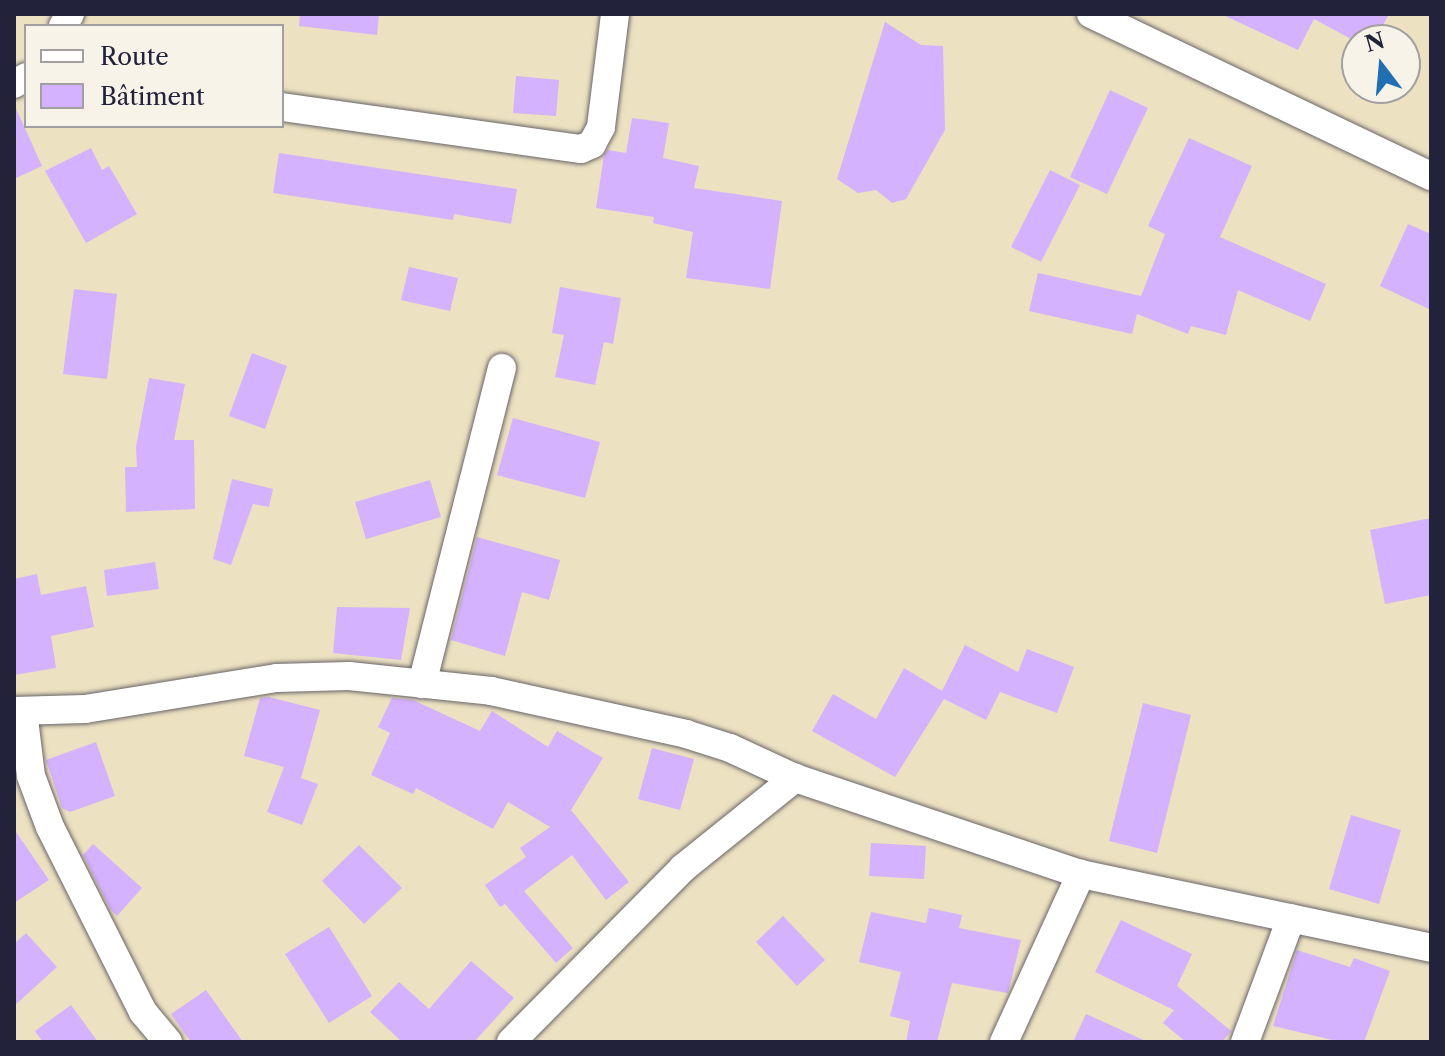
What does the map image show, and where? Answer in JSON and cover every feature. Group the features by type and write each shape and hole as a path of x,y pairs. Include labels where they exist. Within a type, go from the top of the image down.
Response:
{"street":[{"path":"284,107 581,149 592,144 601,127 615,14"},
{"path":"1091,14 1431,176"},
{"path":"422,684 502,368"},
{"path":"168,1042 143,1012 50,827 31,776 18,711 85,709 277,678 349,676 491,691 686,734 730,748 795,778 1081,874 1431,948"},
{"path":"511,1042 683,868 795,778"},
{"path":"1004,1042 1081,874"},
{"path":"1245,1042 1291,918"}],"building":[{"path":"300,14 379,14 377,35 299,26"},
{"path":"1221,14 1389,14 1384,24 1341,24 1341,34 1314,19 1298,50"},
{"path":"885,22 921,45 943,46 945,130 906,199 892,203 876,190 858,193 837,179"},
{"path":"516,76 559,80 556,116 513,113"},
{"path":"1110,90 1148,108 1107,194 1070,177"},
{"path":"14,104 42,166 14,179"},
{"path":"632,118 669,123 663,158 699,166 694,188 782,201 770,289 686,278 693,232 653,223 654,217 596,208 604,155 608,150 626,153"},
{"path":"1189,138 1252,166 1220,237 1326,284 1310,321 1238,290 1226,335 1191,326 1188,334 1137,314 1132,334 1029,311 1038,273 1141,296 1165,234 1148,226"},
{"path":"91,148 102,170 109,166 137,214 86,243 45,171"},
{"path":"279,153 517,189 511,224 454,214 453,220 273,193"},
{"path":"1050,170 1080,185 1041,262 1011,247"},
{"path":"1408,224 1431,234 1431,310 1380,286"},
{"path":"409,267 458,278 450,311 401,300"},
{"path":"560,287 621,298 613,344 604,342 595,385 555,377 564,335 552,333"},
{"path":"74,289 117,294 107,379 63,374"},
{"path":"252,353 287,366 265,429 229,416"},
{"path":"149,378 185,384 174,440 194,440 195,509 126,512 125,467 137,467 136,447"},
{"path":"513,418 600,442 585,498 497,475"},
{"path":"232,479 273,489 269,507 253,504 231,565 213,559"},
{"path":"430,480 441,517 366,539 355,502"},
{"path":"1431,518 1431,595 1385,604 1370,530"},
{"path":"477,537 560,560 549,600 522,592 505,656 451,640"},
{"path":"155,562 159,589 107,596 104,570"},
{"path":"37,574 41,595 86,586 94,627 51,636 56,668 14,675 14,579"},
{"path":"337,607 410,608 401,660 333,653"},
{"path":"965,645 1018,672 1027,649 1074,667 1057,713 1000,692 986,720 944,699 895,777 812,731 833,694 876,719 904,668 942,691"},
{"path":"269,697 320,710 301,778 318,784 302,825 267,812 284,767 244,756 260,698"},
{"path":"392,698 413,700 480,731 492,711 548,747 557,731 603,758 571,810 629,882 606,900 572,855 524,891 573,948 556,963 505,904 500,907 485,885 526,857 520,848 550,827 508,802 493,829 416,788 413,794 371,775 390,733 378,727"},
{"path":"1143,703 1191,715 1157,853 1109,841"},
{"path":"96,742 115,796 70,812 62,808 46,760"},
{"path":"652,748 694,759 680,810 638,799"},
{"path":"1351,815 1401,830 1379,904 1329,889"},
{"path":"14,829 49,880 14,903"},
{"path":"871,843 926,846 924,879 869,876"},
{"path":"93,844 142,888 117,916 110,909 83,855"},
{"path":"359,845 402,888 364,924 322,881"},
{"path":"929,908 962,915 959,928 1021,940 1008,993 952,983 937,1042 906,1042 910,1021 890,1016 901,972 859,962 871,912 926,923"},
{"path":"783,916 825,960 797,986 756,942"},
{"path":"1121,920 1192,954 1177,986 1231,1031 1222,1042 1186,1042 1163,1023 1174,1010 1095,972"},
{"path":"329,927 372,996 329,1023 285,954"},
{"path":"26,933 57,967 14,1006 14,944"},
{"path":"1297,950 1350,967 1354,958 1390,971 1364,1042 1341,1042 1273,1026"},
{"path":"471,961 514,998 474,1042 402,1042 370,1012 399,982 429,1009"},
{"path":"206,990 243,1042 191,1042 171,1014"},
{"path":"71,1005 98,1042 43,1042 35,1031"},
{"path":"1086,1014 1148,1042 1073,1042"}]}
